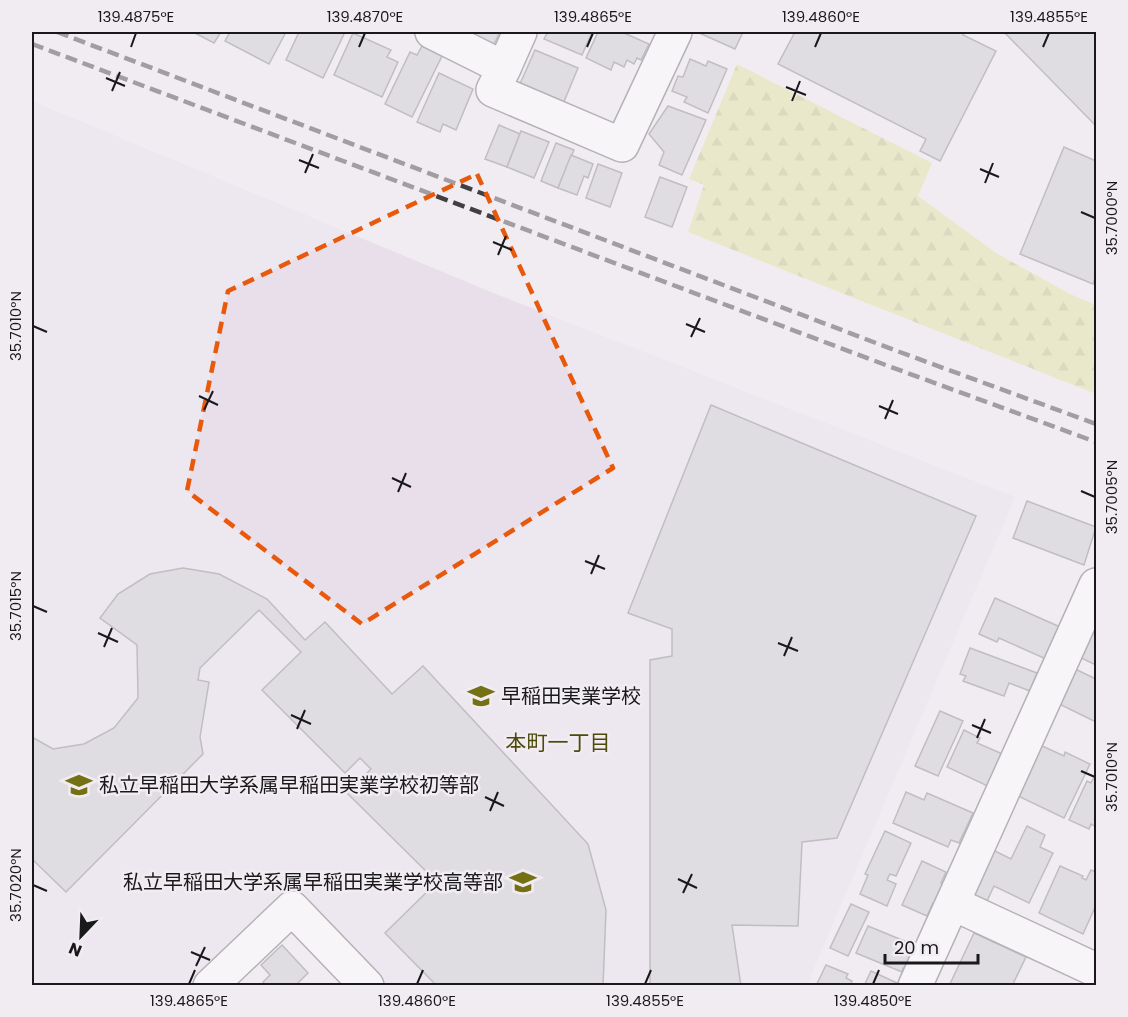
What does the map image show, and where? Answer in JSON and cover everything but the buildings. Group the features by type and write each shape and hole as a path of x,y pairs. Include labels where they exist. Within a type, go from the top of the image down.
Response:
{"street":[{"path":"432,32 504,68"},
{"path":"520,32 493,90 622,145 675,32"},
{"path":"915,986 954,904 1096,585"},
{"path":"954,904 1094,961"},
{"path":"210,986 292,908 367,986"}],"highlighted area":[{"path":"477,174 613,468 362,624 187,491 228,291"}],"shaded area":[{"name":"早稲田実業学校","path":"32,101 491,292 1015,497 807,985 380,985 292,896 199,985 32,985"}],"green space":[{"path":"737,64 932,163 918,196 996,253 1068,293 1096,305 1096,394 688,232 704,185 689,179"}],"railway":[{"path":"57,32 897,351 1096,424"},
{"path":"32,44 1096,442"}],"place":[{"name":"早稲田実業学校","path":"481,696"},
{"name":"私立早稲田大学系属早稲田実業学校初等部","path":"79,785"},
{"name":"私立早稲田大学系属早稲田実業学校高等部","path":"523,882"}],"district":[{"name":"本町一丁目","path":"558,742"}]}
